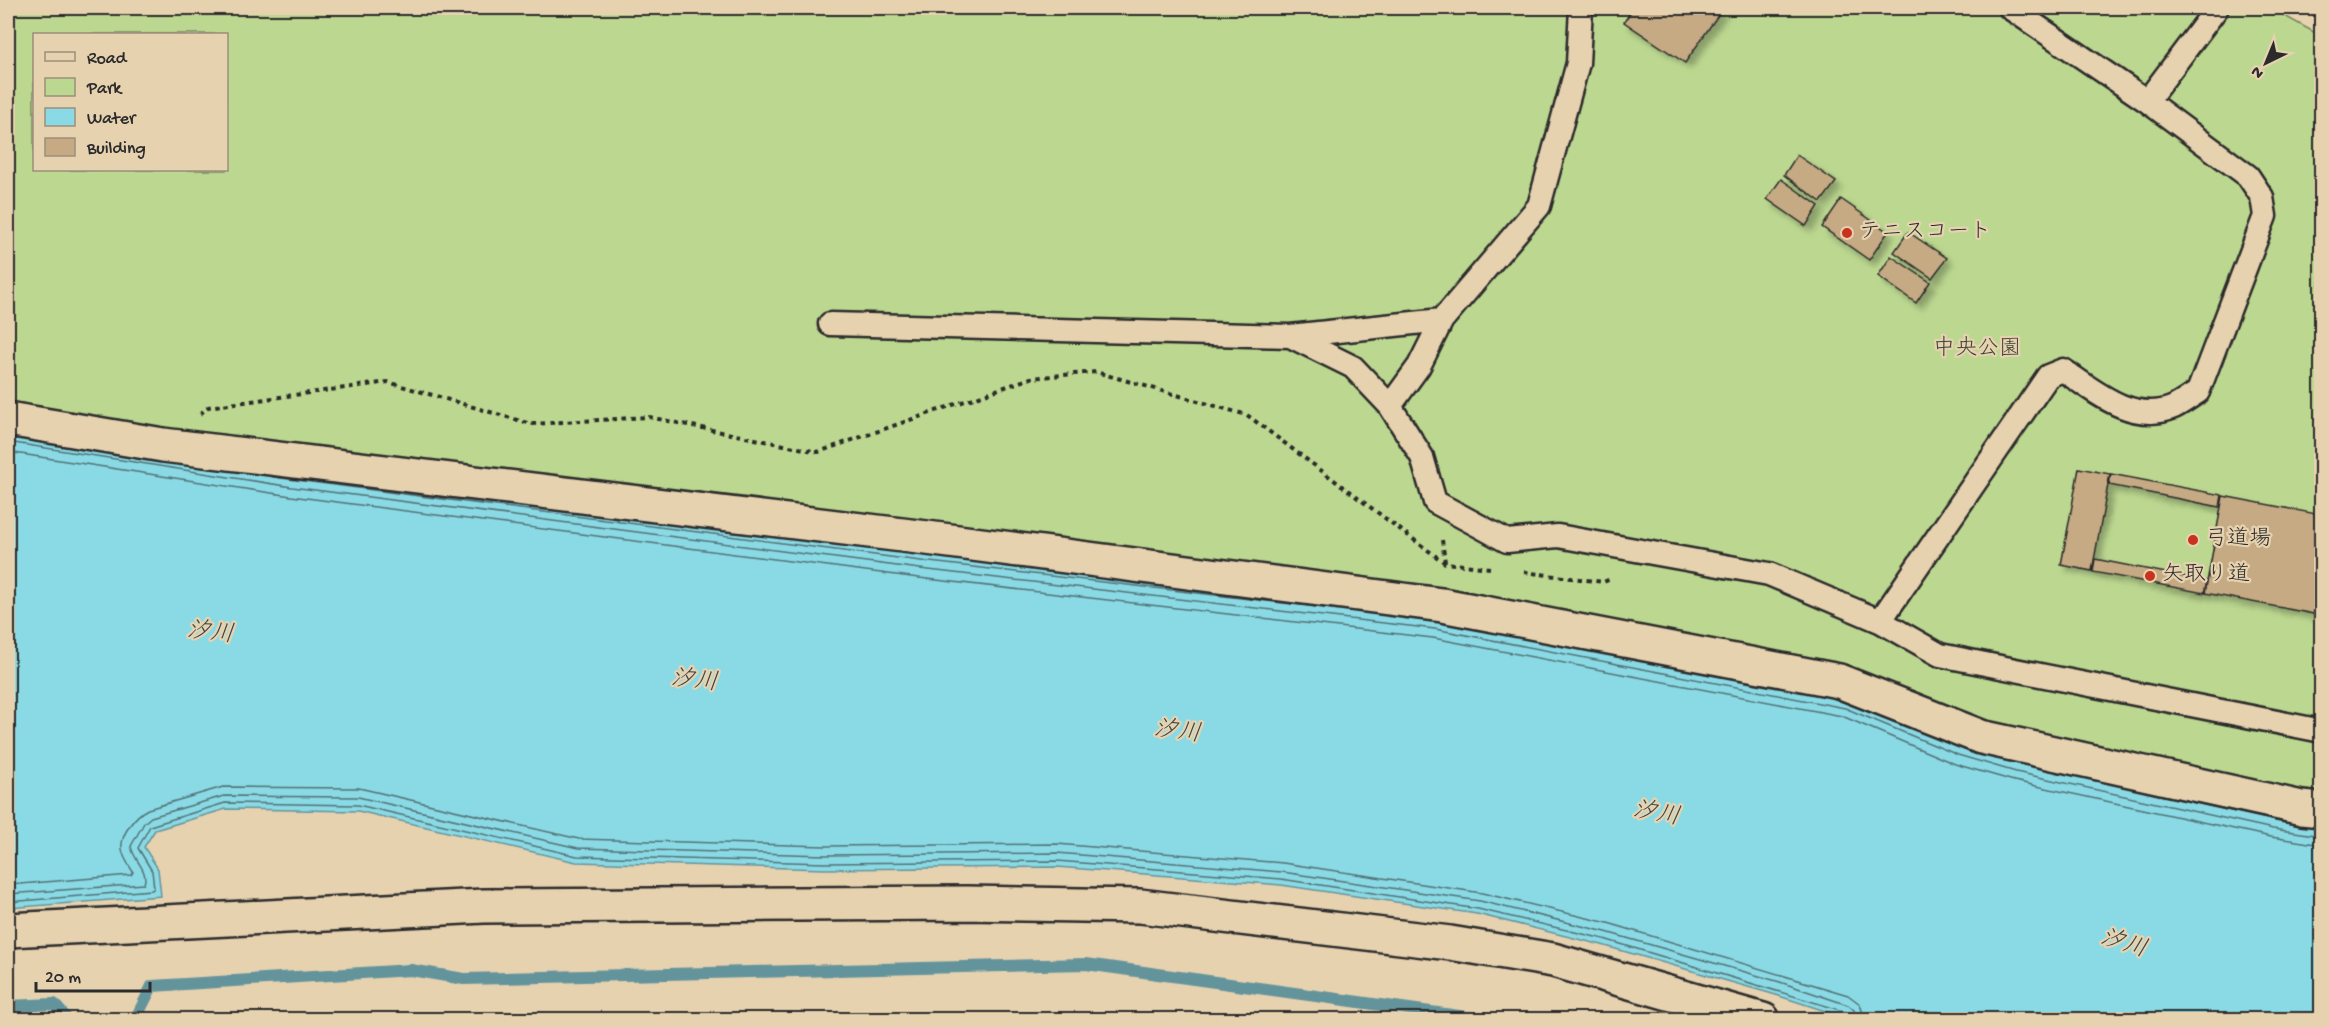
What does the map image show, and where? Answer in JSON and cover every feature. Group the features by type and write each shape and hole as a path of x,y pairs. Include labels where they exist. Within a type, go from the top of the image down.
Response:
{"street":[{"path":"8,419 163,445 915,537 1442,605 1839,681 1981,738 2322,810"},
{"path":"8,930 484,906 966,903 1140,906 1450,943 1553,960 1763,1020"}],"lane":[{"path":"1390,406 1419,366 1442,321 1539,206 1578,63 1581,8"},
{"path":"1880,621 2048,376 2063,370 2117,406 2146,412 2172,408 2198,392 2265,216 2262,197 2248,176 2147,101 2010,8"},
{"path":"2147,101 2217,8"},
{"path":"830,324 1290,336 1442,321"},
{"path":"1290,336 1353,367 1390,406 1422,457 1435,502 1507,541 1558,536 1769,574 1880,621 1940,655 2322,731"}],"path":[{"path":"163,445 208,407 388,382 531,424 649,417 818,452 1031,378 1096,372 1247,415 1445,563 1490,568"},
{"path":"1435,502 1445,563 1442,605"},
{"path":"1513,571 1603,582 1613,578"}],"green space":[{"name":"中央公園","path":"8,8 2270,8 2321,36 2322,262 2319,285 2322,295 2321,797 2079,748 1974,717 1841,664 1342,576 168,428 8,404"}],"water":[{"name":"汐川","path":"8,429 294,474 922,555 1437,615 1849,695 2321,823 2322,1019 1850,1019 1776,995 1602,945 1477,914 1281,885 1057,867 825,869 576,862 358,811 226,809 155,830 144,847 158,869 161,896 8,908"}],"building":[{"path":"1633,8 1723,8 1685,63 1624,22"},
{"path":"1797,155 1836,182 1821,202 1784,175"},
{"path":"1781,179 1819,206 1806,226 1767,199"},
{"path":"1841,199 1888,232 1869,260 1822,227"},
{"path":"1908,232 1947,258 1932,278 1894,252"},
{"path":"1891,256 1930,282 1916,303 1878,276"},
{"path":"2079,468 2110,474 2092,571 2061,565"},
{"path":"2111,474 2222,495 2220,507 2109,485"},
{"path":"2223,496 2322,515 2322,577 2314,614 2205,593"},
{"name":"矢取り道","path":"2095,559 2207,581 2204,593 2093,572"}],"waterway":[{"path":"135,1020 152,986 411,970 464,979 1086,964 1488,1020"},
{"path":"8,1006 54,1004 68,1020"}],"place":[{"name":"テニスコート","path":"1847,233"},
{"name":"弓道場","path":"2193,540"},
{"name":"矢取り道","path":"2150,576"}]}
